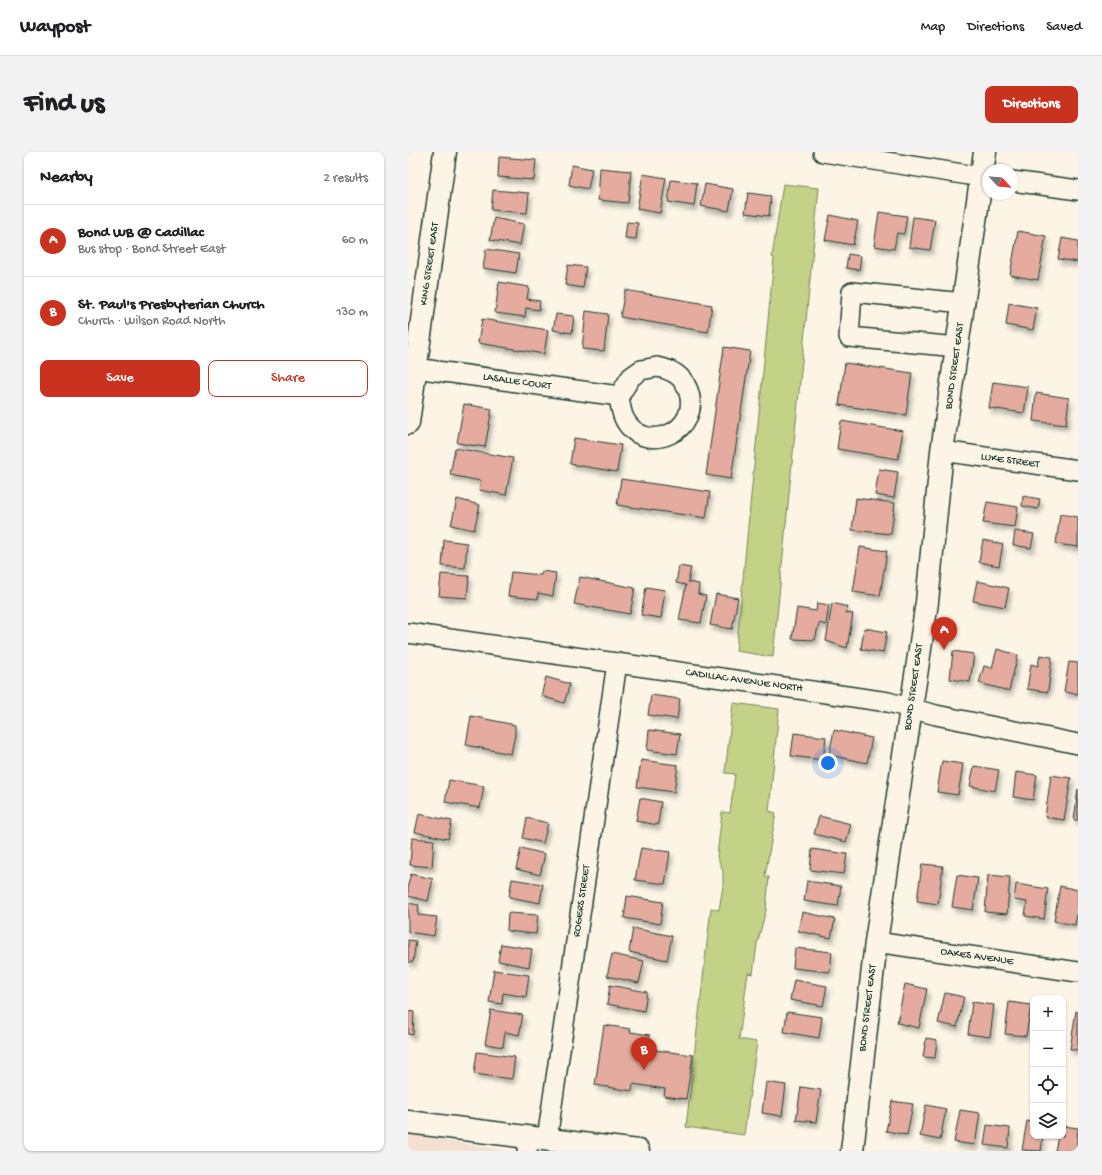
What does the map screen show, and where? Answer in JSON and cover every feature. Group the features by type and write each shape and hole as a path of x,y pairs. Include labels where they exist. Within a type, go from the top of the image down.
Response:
{"main road":[{"name":"KING STREET EAST","path":"408,423 413,374 445,152"},
{"name":"BOND STREET EAST","path":"985,152 985,164"},
{"name":"BOND STREET EAST","path":"852,1151 876,942 927,602 942,451 982,195"},
{"path":"408,1122 534,1142 638,1151"}],"street":[{"path":"823,152 982,177"},
{"path":"1018,182 1078,190"},
{"path":"958,347 849,337 852,292 964,303"},
{"name":"LASALLE COURT","path":"413,374 619,396"},
{"name":"LUKE STREET","path":"942,451 1078,470"},
{"name":"CADILLAC AVENUE NORTH","path":"408,633 888,702 936,715 1078,744"},
{"name":"ROGERS STREET","path":"534,1142 617,663"},
{"name":"OAKES AVENUE","path":"876,942 1078,972"}],"shaded area":[{"path":"408,1134 508,1151 408,1151"}],"green space":[{"path":"783,184 819,188 773,657 736,651 774,258 772,257"},
{"path":"733,703 779,709 769,811 776,813 765,876 769,877 766,910 757,944 753,974 748,973 739,1039 757,1042 744,1135 686,1127 711,908 719,910 723,886 723,871 717,856 722,812 730,813 735,774 725,773"}],"building":[{"path":"499,157 536,160 534,180 498,177"},
{"path":"572,165 592,169 588,189 569,185"},
{"path":"600,168 631,171 628,203 598,200"},
{"path":"643,174 666,178 660,213 637,209"},
{"path":"671,180 697,183 694,206 668,202"},
{"path":"705,184 733,189 729,211 701,206"},
{"path":"493,190 529,193 527,213 491,210"},
{"path":"748,193 771,196 769,216 745,213"},
{"path":"879,212 907,216 904,234 897,233 894,249 874,246"},
{"path":"830,215 858,221 853,245 825,240"},
{"path":"913,217 935,220 930,250 909,247"},
{"path":"494,218 524,224 520,245 490,240"},
{"path":"627,222 638,223 636,239 625,238"},
{"path":"1018,231 1046,236 1038,280 1010,275"},
{"path":"1062,238 1078,241 1078,262 1058,259"},
{"path":"486,249 519,254 516,273 483,268"},
{"path":"848,254 861,256 859,270 846,268"},
{"path":"568,265 586,267 583,288 565,285"},
{"path":"499,282 529,287 527,299 540,301 539,310 526,308 525,317 495,313"},
{"path":"625,290 712,305 708,332 620,317"},
{"path":"1009,303 1037,308 1033,330 1006,325"},
{"path":"586,311 608,314 604,351 582,349"},
{"path":"556,314 574,316 572,333 553,330"},
{"path":"482,319 548,330 544,354 478,343"},
{"path":"724,347 750,351 731,479 706,475"},
{"path":"845,363 912,373 906,415 839,405"},
{"path":"993,382 1028,387 1024,413 989,408"},
{"path":"1036,393 1069,398 1066,425 1033,421"},
{"path":"464,404 492,409 485,447 457,443"},
{"path":"841,421 903,431 898,459 837,449"},
{"path":"574,438 621,445 617,472 570,464"},
{"path":"455,448 513,458 506,495 479,490 481,481 450,475"},
{"path":"879,469 898,472 894,498 875,495"},
{"path":"621,479 710,492 706,518 617,505"},
{"path":"1023,496 1040,499 1038,509 1022,506"},
{"path":"856,498 895,503 891,534 852,530"},
{"path":"457,499 480,505 474,530 451,525"},
{"path":"987,502 1018,507 1015,527 983,523"},
{"path":"1060,514 1078,517 1078,547 1056,544"},
{"path":"1015,531 1034,534 1031,548 1013,545"},
{"path":"444,540 467,543 465,568 442,566"},
{"path":"983,540 1003,544 999,566 979,562"},
{"path":"860,547 887,551 880,596 853,592"},
{"path":"679,566 691,568 688,582 699,584 698,594 706,596 701,623 679,620 686,585 676,583"},
{"path":"542,571 556,573 553,596 538,593 538,599 508,596 511,572 541,575"},
{"path":"441,574 469,576 467,598 439,596"},
{"path":"580,577 635,588 630,614 574,604"},
{"path":"977,581 1009,588 1005,607 973,601"},
{"path":"646,587 665,590 661,618 641,615"},
{"path":"716,594 738,598 732,629 710,625"},
{"path":"817,603 829,605 826,625 819,623 815,640 792,639 797,608 816,611"},
{"path":"832,603 848,607 846,613 853,614 847,648 826,641"},
{"path":"864,628 887,632 883,653 861,649"},
{"path":"997,649 1018,655 1009,691 979,683 984,666 992,668"},
{"path":"953,651 974,654 970,682 950,679"},
{"path":"1040,655 1052,657 1048,692 1027,689 1031,664 1038,666"},
{"path":"1069,662 1078,663 1078,694 1064,692"},
{"path":"546,677 570,684 564,703 541,696"},
{"path":"651,695 680,699 677,719 648,715"},
{"path":"471,716 515,725 515,735 511,754 466,745"},
{"path":"649,730 680,734 677,754 647,750"},
{"path":"834,730 872,738 867,763 829,755"},
{"path":"794,733 826,737 823,760 791,756"},
{"path":"641,760 678,765 674,792 637,787"},
{"path":"942,761 963,764 958,795 937,792"},
{"path":"974,766 999,770 995,791 970,786"},
{"path":"1016,772 1037,775 1033,800 1013,797"},
{"path":"1051,775 1071,778 1064,820 1045,817"},
{"path":"449,780 484,786 480,808 445,802"},
{"path":"1078,789 1078,820 1074,820"},
{"path":"640,798 661,802 658,825 636,821"},
{"path":"419,814 452,821 448,839 415,832"},
{"path":"819,816 851,824 846,842 814,834"},
{"path":"527,818 548,823 543,843 523,838"},
{"path":"412,838 434,840 432,867 410,865"},
{"path":"521,848 545,854 540,875 516,869"},
{"path":"641,848 670,852 665,884 635,880"},
{"path":"812,849 847,854 844,874 810,870"},
{"path":"922,864 943,866 938,904 917,901"},
{"path":"411,874 433,879 428,901 408,896 408,885"},
{"path":"957,875 978,878 973,910 952,907"},
{"path":"988,875 1010,877 1007,914 985,912"},
{"path":"512,879 543,884 540,903 509,897"},
{"path":"807,881 841,886 838,906 804,901"},
{"path":"1016,884 1048,889 1044,919 1025,916 1027,902 1014,900"},
{"path":"1060,886 1078,890 1078,909 1075,925 1054,921"},
{"path":"627,896 663,902 660,924 624,918"},
{"path":"408,903 419,905 418,915 437,917 434,936 408,932"},
{"path":"802,912 835,919 831,938 798,931"},
{"path":"508,913 538,915 536,934 507,931"},
{"path":"633,928 672,936 667,960 629,952"},
{"path":"408,940 416,941 413,962 408,962"},
{"path":"501,944 532,949 529,967 498,961"},
{"path":"795,948 832,952 830,972 793,968"},
{"path":"612,954 644,961 639,983 607,976"},
{"path":"494,970 529,975 526,997 503,993 502,1004 489,1002"},
{"path":"794,980 827,986 823,1006 790,1000"},
{"path":"905,984 927,989 919,1028 897,1023"},
{"path":"610,985 647,992 644,1011 607,1004"},
{"path":"945,993 964,997 957,1027 938,1023"},
{"path":"972,1002 994,1005 990,1037 968,1034"},
{"path":"1009,1002 1030,1005 1026,1036 1005,1034"},
{"path":"491,1010 523,1015 519,1035 505,1032 503,1047 485,1044"},
{"path":"408,1011 414,1012 413,1035 408,1034"},
{"path":"1076,1011 1078,1012 1078,1050 1070,1049"},
{"path":"787,1012 822,1017 819,1038 784,1032"},
{"path":"604,1025 631,1029 630,1032 650,1035 648,1049 693,1055 686,1099 664,1096 665,1089 633,1084 632,1091 595,1085"},
{"path":"926,1038 937,1040 935,1058 923,1057"},
{"path":"477,1052 515,1057 512,1079 474,1074"},
{"path":"766,1082 786,1085 782,1116 762,1113"},
{"path":"801,1087 821,1090 816,1122 796,1120"},
{"path":"892,1101 913,1104 907,1135 886,1131"},
{"path":"926,1105 946,1109 940,1140 920,1136"},
{"path":"960,1110 980,1113 975,1145 954,1142"},
{"path":"1027,1121 1030,1122 1030,1139 1043,1139 1041,1151 1022,1150"},
{"path":"987,1125 1010,1128 1008,1148 984,1145"},
{"path":"1066,1126 1078,1128 1076,1151 1055,1151 1057,1139 1066,1139"}],"place":[{"name":"Bond WB @ Cadillac","path":"944,650"},
{"name":"St. Paul's Presbyterian Church","path":"644,1070"}]}
